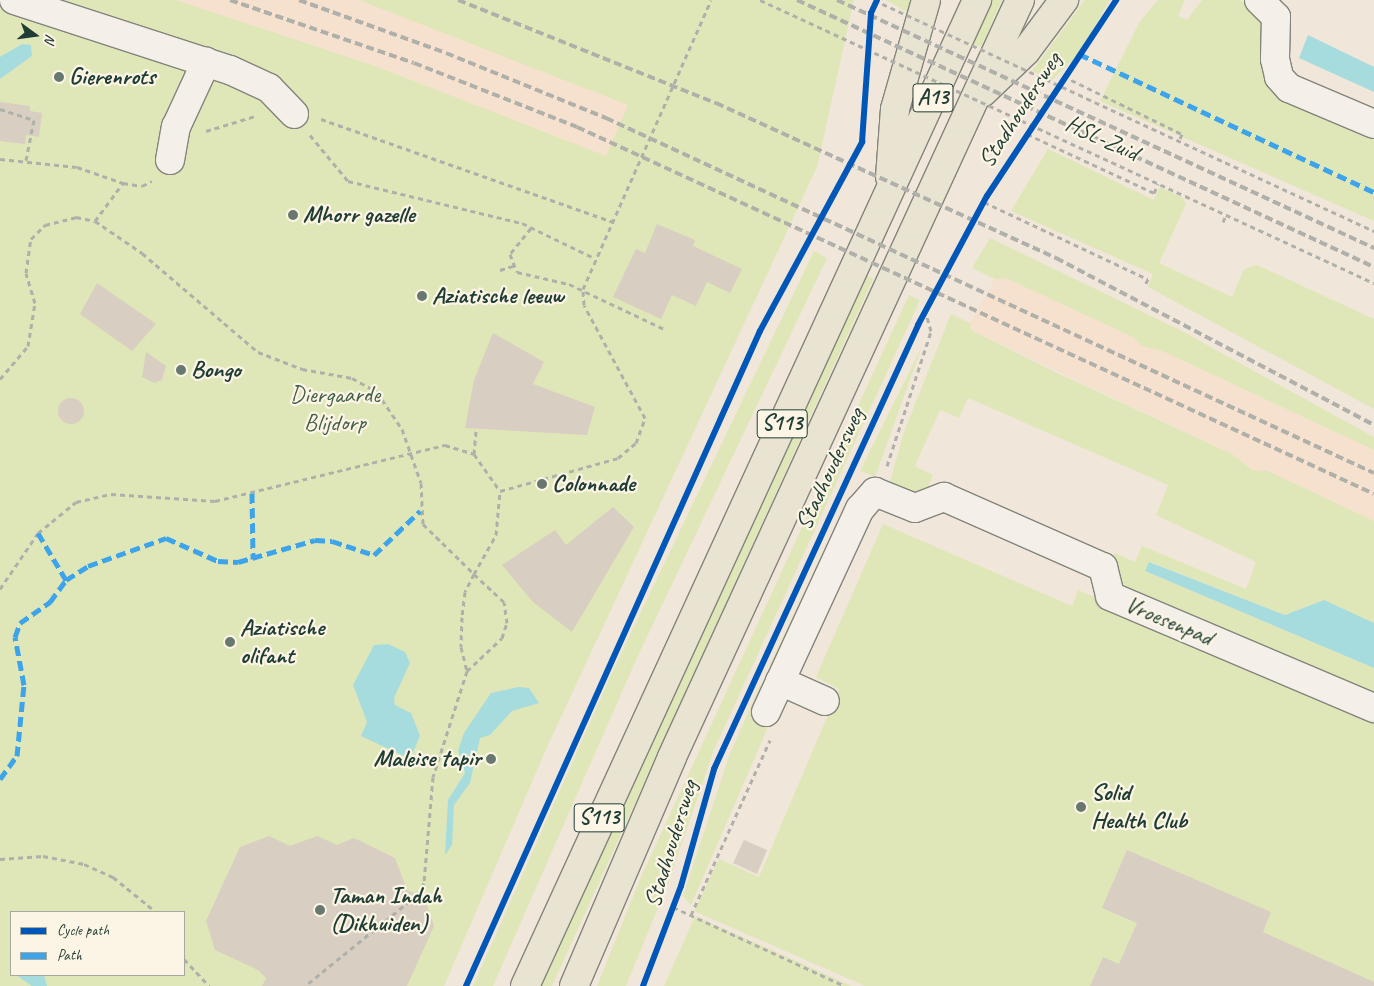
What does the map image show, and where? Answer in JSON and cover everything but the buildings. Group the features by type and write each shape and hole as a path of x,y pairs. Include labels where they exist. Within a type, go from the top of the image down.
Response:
{"main road":[{"name":"S113","path":"525,986 888,196 895,109 926,0"},
{"name":"A13","path":"888,196 977,0"},
{"name":"Stadhoudersweg","path":"574,986 672,757 1020,0"},
{"name":"Stadhoudersweg","path":"971,104 1026,51 1064,0"}],"street":[{"path":"14,0 206,62 269,88 294,114"},
{"path":"1259,0 1276,17 1275,59 1279,77 1289,88 1374,124"},
{"path":"170,160 176,127 206,62"},
{"path":"766,712 860,509 875,492"},
{"name":"Vroesenpad","path":"875,492 915,508 944,497 1102,567 1110,596 1374,708"},
{"path":"780,681 825,701"}],"path":[{"path":"500,491 618,458 636,443 642,430 645,418 640,405 584,305 583,290 594,258 613,222 711,0"},
{"path":"871,13 875,0"},
{"path":"869,60 870,41"},
{"path":"1063,76 1182,134 1178,141"},
{"path":"0,109 34,120 26,160"},
{"path":"202,132 250,116 294,114 323,120 613,222"},
{"path":"294,114 348,181 531,228 594,258"},
{"path":"1027,134 1154,193 1158,184"},
{"path":"0,159 77,166 123,183 142,186 158,178 170,160"},
{"path":"95,221 123,183"},
{"path":"985,199 1100,258 1148,279 1145,285"},
{"path":"1223,222 1226,215"},
{"path":"0,379 28,346 35,303 26,273 31,239 45,225 60,219 95,221 142,253 258,352 302,369 352,378 377,392 412,454 421,483 423,524 504,602 507,623 502,638 466,671"},
{"path":"531,228 513,247 513,266 524,276 583,290 664,329"},
{"path":"500,270 513,266"},
{"path":"918,325 929,302"},
{"path":"875,492 931,331 925,310"},
{"path":"474,454 476,429"},
{"path":"0,589 38,533 76,502 111,494 215,501 334,469 412,454 445,445 474,454 500,491 496,535 465,592 461,647 466,671 433,778 424,883 417,895 304,986"},
{"path":"691,915 773,733 766,712"},
{"path":"0,859 43,856 84,864 113,877 155,911"},
{"path":"673,907 845,986"},
{"path":"185,960 209,986"}],"shaded area":[{"path":"176,0 681,0 606,157 375,66"},
{"path":"1006,278 1134,337 1142,346 1162,351 1374,450 1374,521 1268,471 1252,470 1232,454 971,330 970,323 995,279"}],"green space":[{"name":"Diergaarde Blijdorp","path":"0,0 176,0 375,66 606,156 628,105 359,0 854,0 817,167 548,745 444,986 0,986"},
{"path":"886,0 917,0 912,15"},
{"path":"990,0 1002,0 981,47 971,43"},
{"path":"1085,0 1110,0 1079,54 1052,80 1032,71"},
{"path":"1158,0 1185,0 1178,16 1187,20 1202,0 1239,0 1258,8 1266,35 1261,62 1280,99 1374,137 1374,221 1100,101 1140,21"},
{"path":"1048,149 1154,200 1160,187 1183,198 1186,204 1159,263 1232,297 1244,269 1257,265 1374,319 1374,409 1148,287 1153,274 1011,211"},
{"path":"990,238 1182,331 1374,437 1374,450 1162,351 1142,346 1133,337 1006,278 995,279 972,268"},
{"path":"814,251 827,258 636,660 493,986 473,986 616,664"},
{"path":"866,275 873,279 552,986 541,986"},
{"path":"909,295 920,300 714,750 669,881 626,986 597,986 641,877"},
{"path":"951,314 970,323 971,330 1053,371 1232,454 1252,470 1268,471 1374,521 1374,623 1323,600 1285,615 1150,562 1145,571 1374,668 1374,696 1125,590 1110,578 1108,569 1115,553 1135,562 1142,546 1246,589 1256,562 1156,515 1168,485 968,398 959,418 940,410 915,466 933,475 928,487 910,494 889,484 905,429"},
{"path":"922,346 877,472 874,476 860,471"},
{"path":"847,501 853,501 777,671 769,667"},
{"name":"Solid Health Club","path":"883,524 1072,606 1078,590 1374,718 1374,986 865,986 694,911 719,859 759,877 839,689 816,677"},
{"path":"760,685 769,687 759,722 768,726 691,905 683,896 729,756"},
{"path":"695,916 852,986 664,986"}],"water":[{"path":"1308,35 1374,67 1374,92 1299,58"},
{"path":"22,44 31,45 32,56 0,79 0,57"},
{"path":"1149,562 1285,615 1324,600 1374,623 1374,668 1145,571"},
{"path":"388,644 405,652 410,663 394,698 395,705 411,713 420,736 410,759 361,736 367,722 353,685 374,645"},
{"path":"519,687 529,688 539,703 512,711 490,735 480,738 470,783 454,805 452,845 445,855 448,800 465,773 458,751 464,733 491,693"},
{"path":"17,976 44,976 47,986 32,986"}],"railway":[{"path":"230,0 414,63 577,127 1374,494"},
{"path":"299,0 446,53 606,118 1374,473"},
{"path":"458,0 716,103 1056,258 1374,425"},
{"path":"797,0 1374,267"},
{"path":"837,0 1374,248"}],"marked path":[{"path":"1079,54 1374,192"},
{"path":"252,493 253,559"},
{"path":"0,779 17,756 24,685 15,637 20,623 50,602 66,580 88,566 166,538 218,561 238,562 315,540 332,541 374,555 420,511"},
{"path":"38,533 66,580"}],"cycle path":[{"path":"466,986 760,331 862,142 871,13 877,0"},
{"path":"643,986 681,886 714,769 918,325 987,196 1116,0"}],"place":[{"name":"Gierenrots","path":"59,77"},
{"name":"Mhorr gazelle","path":"293,215"},
{"name":"Aziatische leeuw","path":"422,296"},
{"name":"Bongo","path":"181,370"},
{"name":"Colonnade","path":"542,484"},
{"name":"Aziatische olifant","path":"230,642"},
{"name":"Maleise tapir","path":"491,759"},
{"name":"Solid Health Club","path":"1081,807"},
{"name":"Taman Indah (Dikhuiden)","path":"320,910"}]}
